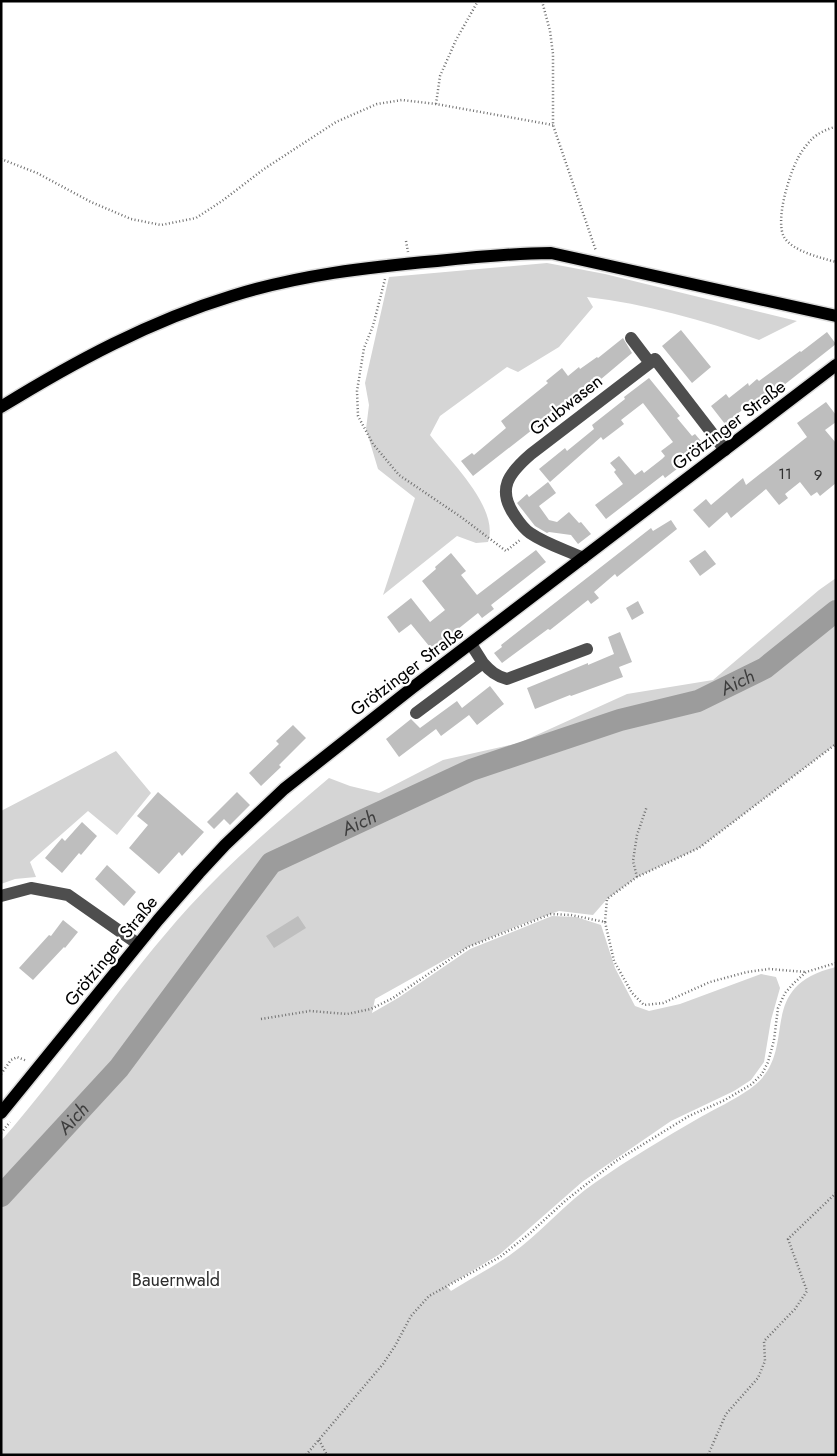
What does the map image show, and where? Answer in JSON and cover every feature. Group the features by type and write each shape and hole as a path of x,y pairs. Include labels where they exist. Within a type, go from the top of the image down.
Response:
{"main road":[{"path":"1,407 81,360 133,334 180,314 233,296 300,278 388,265 521,253 551,253 836,316"},
{"name":"Grötzinger Straße","path":"1,1114 138,944 218,852 284,789 412,688 836,365"}],"street":[{"path":"631,338 650,363 655,359 725,450"},
{"name":"Grubwasen","path":"583,558 529,533 508,507 505,497 509,476 515,468 650,363"},
{"path":"471,644 490,671 499,677 507,679 587,649"},
{"path":"416,713 483,663"},
{"path":"1,896 30,888 68,895 138,944"}],"path":[{"path":"436,104 440,76 456,40 478,1"},
{"path":"542,1 550,31 553,54 553,125 600,263"},
{"path":"1,160 36,173 91,202 123,216 161,225 196,218 264,169 336,122 377,104 402,100 436,104 553,125"},
{"path":"836,126 813,138 798,157 782,207 781,227 784,236 791,245 820,258 836,262"},
{"path":"388,265 380,302 364,348 357,391 358,416 373,444 399,475 461,517 506,551 529,533"},
{"path":"836,744 699,848 637,876 606,899 605,922 614,961 632,993 644,1005 663,1003 710,982 747,972 770,969 806,972 836,963"},
{"path":"637,876 633,861 637,835 647,806"},
{"path":"261,1020 310,1011 347,1014 371,1009 393,998 468,947 551,914 571,915 605,922"},
{"path":"306,1455 383,1364 411,1316 429,1296 513,1248 565,1201 616,1161 689,1116 725,1100 752,1084 762,1074 768,1062 774,1040 777,1014 782,1000 794,983 806,972"},
{"path":"1,1074 11,1060 17,1057 39,1068"},
{"path":"708,1455 726,1414 758,1378 765,1361 764,1341 795,1309 807,1291 788,1239 836,1193"},
{"path":"319,1440 327,1455"}],"green space":[{"path":"547,263 605,274 797,321 759,340 674,314 631,304 587,297 593,307 559,347 518,372 507,367 440,416 430,435 471,485 480,500 487,514 490,529 488,542 476,543 457,536 383,595 415,498 378,469 366,429 369,405 365,383 389,277"},
{"name":"Bauernwald","path":"836,578 836,744 699,848 637,877 607,899 593,915 559,911 468,947 375,999 372,1013 398,998 470,949 552,916 576,917 601,925 615,968 635,1006 649,1011 680,1004 761,974 776,977 780,988 771,1020 764,1062 751,1080 734,1091 671,1121 582,1182 500,1254 447,1286 451,1291 521,1247 574,1199 608,1173 755,1085 768,1070 775,1053 786,1003 795,989 811,976 836,967 836,1455 1,1455 1,1141 49,1083 164,935 205,890 257,840 329,778 350,786 379,793 443,760 519,743 627,694 713,680 819,590"},
{"path":"116,751 151,793 117,835 88,811 30,862 36,877 15,879 1,884 1,811"}],"building":[{"path":"681,330 711,367 692,383 662,346"},
{"path":"827,332 836,344 756,407 752,402 725,424 711,406 726,394 729,398 748,383 749,386 757,379 759,381"},
{"path":"623,338 632,353 594,385 592,383 473,476 461,461 472,453 474,455 506,428 501,421 548,383 546,381 562,368 568,376 579,367 580,369 598,358"},
{"path":"649,378 680,416 677,418 692,436 695,434 706,447 665,478 663,475 606,519 595,505 623,484 610,463 619,456 635,475 642,470 644,473 665,456 661,451 673,442 643,403 621,420 624,424 603,440 601,437 550,482 539,469 565,448 567,451 594,429 592,425"},
{"path":"826,402 836,415 836,422 825,430 836,443 836,483 820,496 817,492 811,496 800,482 785,494 788,498 779,505 766,489 731,518 727,512 709,528 693,510 706,499 711,505 743,478 746,485 807,437 797,423"},
{"path":"548,482 556,493 539,506 549,520 557,522 569,512 579,523 581,522 591,534 578,544 571,535 547,533 535,526 517,503 527,494 529,497"},
{"path":"671,520 677,529 617,577 615,574 594,592 599,598 591,604 588,600 550,630 548,629 502,663 494,653 502,647 501,645 651,528 653,531"},
{"path":"536,550 546,562 491,605 494,609 482,618 478,613 448,637 450,639 434,652 411,624 399,633 387,617 411,598 430,622 445,610 422,581 451,553 466,571 461,575 477,595"},
{"path":"705,550 716,564 700,576 689,561"},
{"path":"638,601 644,613 632,620 626,608"},
{"path":"620,632 632,662 619,667 623,677 535,709 527,688 614,654 608,637"},
{"path":"490,686 504,704 477,725 469,715 441,736 436,729 399,757 386,739 411,719 420,728 457,701 462,708"},
{"path":"293,725 306,738 279,765 281,767 261,786 249,773 279,744 276,741"},
{"path":"158,792 204,832 182,856 179,852 159,874 129,848 148,825 137,816"},
{"path":"237,792 250,805 230,825 224,819 214,829 207,822"},
{"path":"82,822 97,836 62,873 45,858 62,838 65,841"},
{"path":"107,865 136,892 124,906 95,879"},
{"path":"298,916 306,928 274,948 266,936"},
{"path":"63,920 78,932 33,980 19,968 49,935 51,936"}],"waterway":[{"name":"Aich","path":"1,1196 119,1068 271,863 471,770 620,720 698,701 765,668 836,611"}]}
